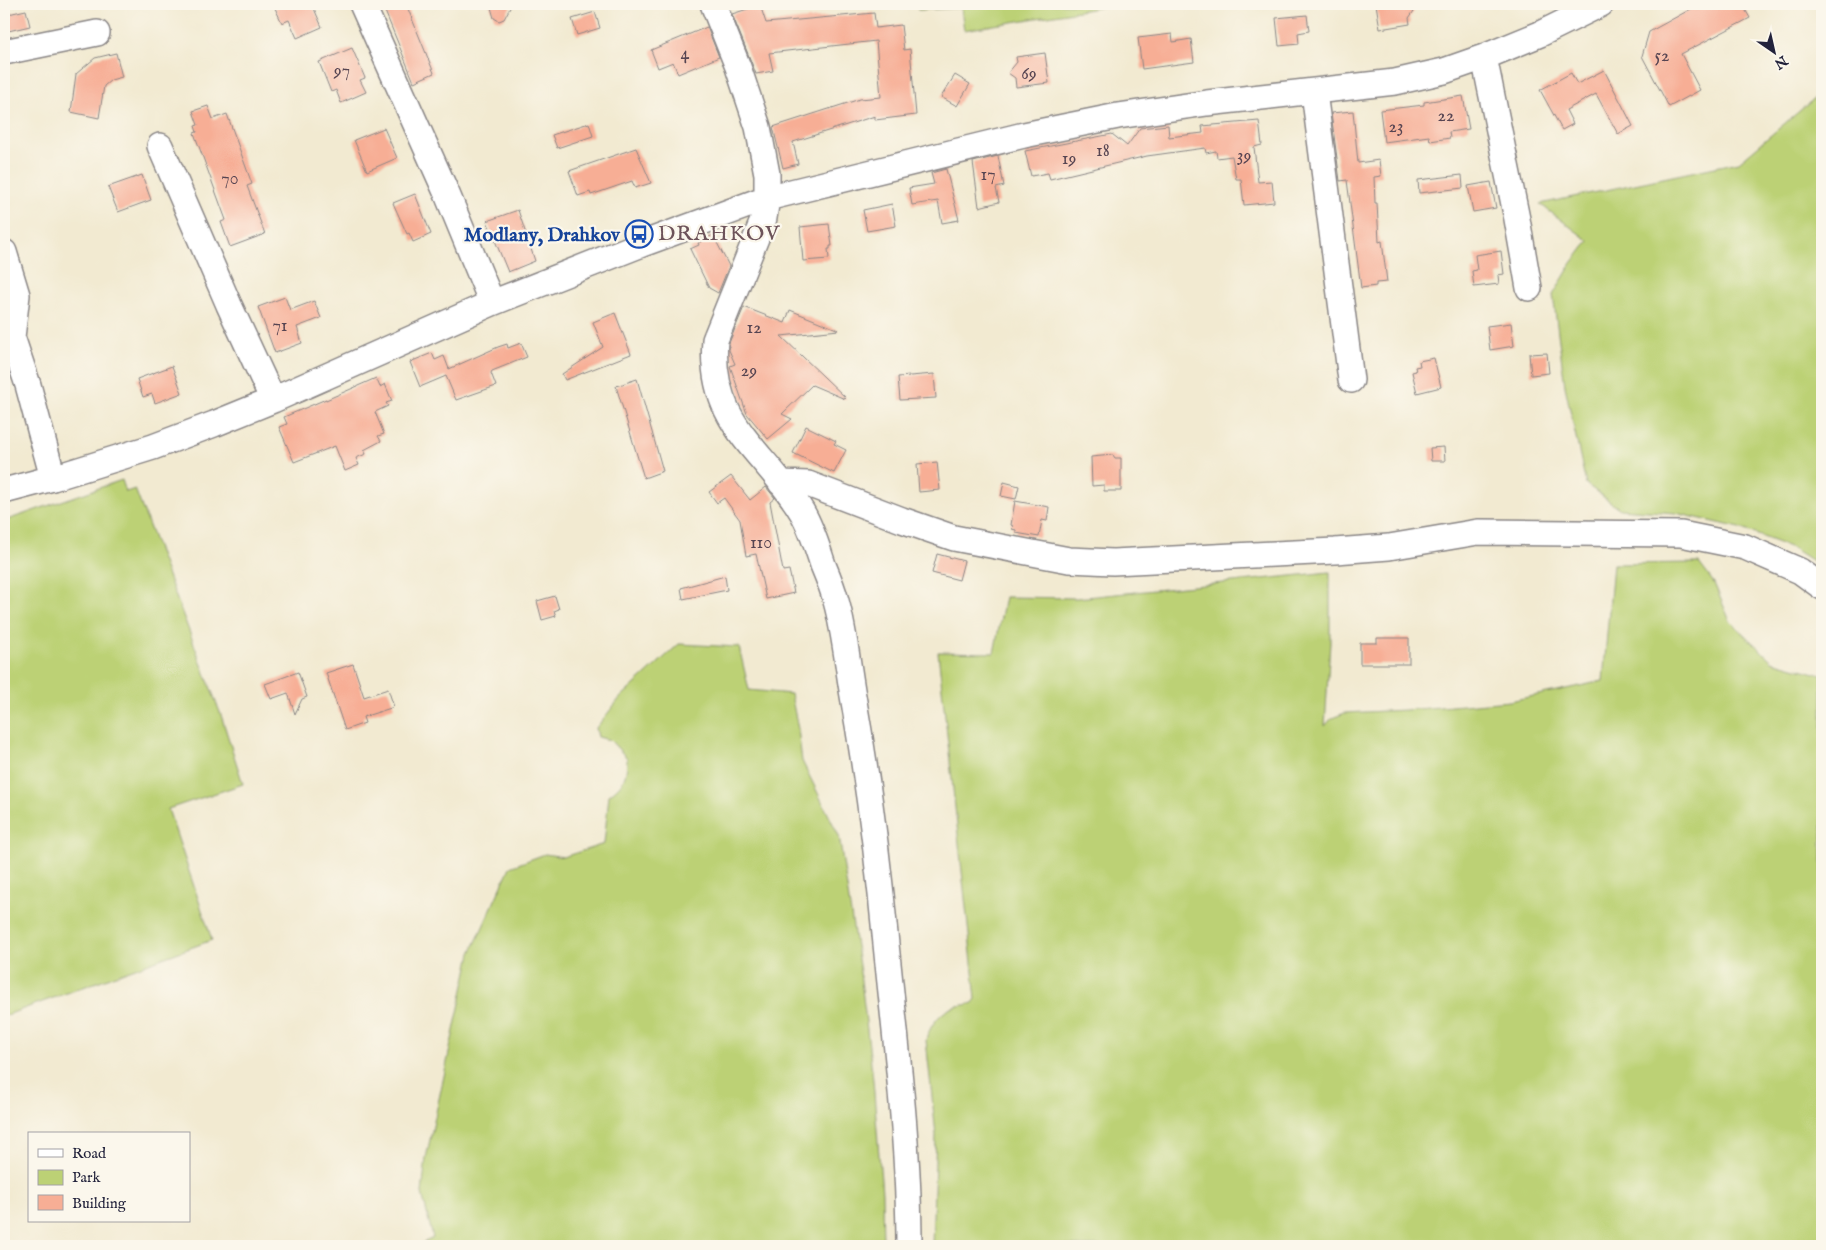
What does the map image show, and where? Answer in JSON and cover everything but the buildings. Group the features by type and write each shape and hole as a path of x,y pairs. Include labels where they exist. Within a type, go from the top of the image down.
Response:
{"street":[{"path":"362,4 447,194 492,303"},
{"path":"713,4 738,67 758,127 767,174 767,198 764,218 715,340 715,376 734,424 781,483 811,528 836,601 866,772 877,849 903,1105 909,1191 909,1246"},
{"path":"4,491 54,478 153,447 273,400 492,303 633,247 767,198 1024,134 1118,116 1395,82 1444,71 1540,34 1601,4"},
{"path":"4,52 97,33"},
{"path":"1484,57 1529,288"},
{"path":"1314,92 1351,380"},
{"path":"160,146 229,305 273,400"},
{"path":"4,252 17,295 12,337 28,385 54,478"},
{"path":"781,483 808,484 954,538 1069,560 1112,562 1335,551 1389,547 1478,532 1681,534 1745,547 1800,572 1822,587"}],"green space":[{"path":"915,4 1121,4 964,30 961,8 918,10"},
{"path":"1822,92 1822,567 1794,549 1740,528 1676,513 1620,509 1586,484 1565,386 1553,295 1572,263 1589,241 1540,204 1739,162"},
{"path":"122,480 126,492 135,489 221,715 243,784 168,809 212,940 4,1016 4,521"},
{"path":"1699,563 1714,583 1730,621 1772,661 1822,675 1822,1246 932,1246 936,1135 926,1040 933,1024 941,1015 951,1008 973,1003 976,999 938,652 994,653 1005,597 1077,598 1330,572 1330,642 1325,726 1332,718 1345,713 1510,701 1603,681 1613,564"},
{"path":"679,644 739,647 749,690 791,694 802,761 839,836 860,972 873,1080 882,1193 883,1246 416,1246 433,1238 422,1193 426,1158 471,953 510,867 545,854 563,857 604,844 609,795 624,780 627,758 610,740 598,737 596,728 620,698"}],"place":[{"name":"Modlany, Drahkov","path":"639,234"}],"district":[{"name":"DRAHKOV","path":"719,232"}]}
